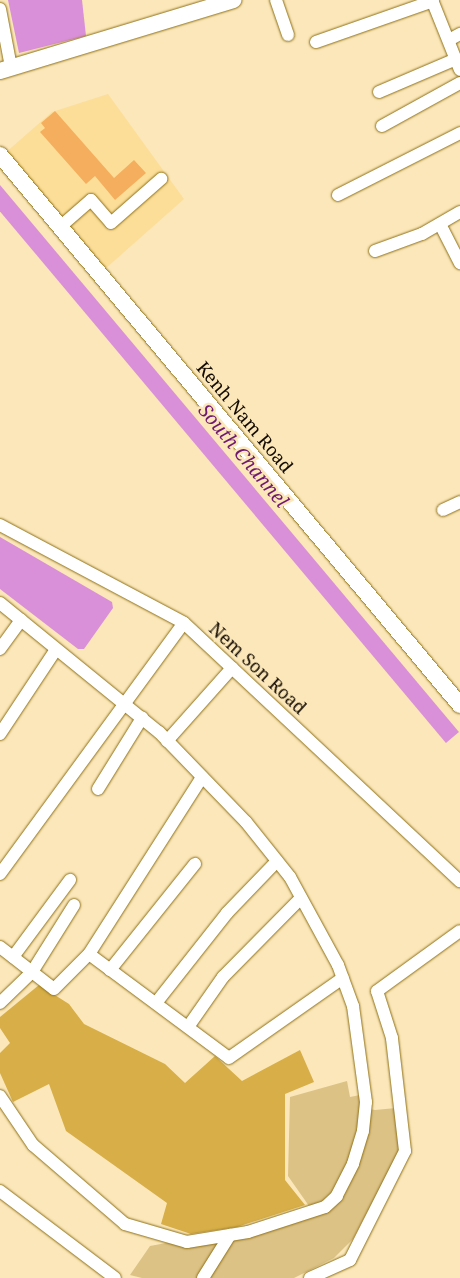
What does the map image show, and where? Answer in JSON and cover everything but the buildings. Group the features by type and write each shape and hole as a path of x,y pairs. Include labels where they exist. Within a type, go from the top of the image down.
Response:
{"main road":[{"path":"5,69 233,0"},
{"name":"Kenh Nam Road","path":"0,155 460,705"}],"street":[{"path":"276,0 288,35"},
{"path":"316,42 432,1 454,37 458,64 379,92"},
{"path":"0,9 5,69"},
{"path":"382,126 460,83"},
{"path":"338,196 460,133"},
{"path":"60,227 91,200 111,223 161,179"},
{"path":"375,251 440,224 460,212"},
{"path":"440,224 460,263"},
{"path":"443,510 460,502"},
{"name":"Nem Son Road","path":"0,525 184,623 460,881"},
{"path":"0,603 55,651 125,704 167,741 246,822 277,861 301,898 343,978 353,1006 366,1102 362,1131 353,1164 337,1196 319,1211 230,1235 187,1242 125,1224 33,1144 0,1096"},
{"path":"0,649 21,620"},
{"path":"0,874 184,623"},
{"path":"0,734 55,651"},
{"path":"167,741 232,668"},
{"path":"98,789 142,718"},
{"path":"0,946 54,989 89,954 202,777"},
{"path":"156,1003 227,913 277,861"},
{"path":"110,970 195,864"},
{"path":"13,957 70,880"},
{"path":"188,1027 223,977 301,898"},
{"path":"0,1003 32,972 74,906"},
{"path":"310,1278 350,1260 405,1152 392,1038 377,991 460,931"},
{"path":"89,954 229,1058 343,978"},
{"path":"0,1191 115,1278"},
{"path":"203,1278 230,1235"}],"shaded area":[{"path":"8,0 82,0 86,36 19,53"},
{"path":"108,94 184,199 105,269 4,154 52,112"},
{"name":"South Channel","path":"0,185 459,732 446,743 0,211"},
{"path":"0,537 112,602 113,608 84,649 78,649 0,589"},
{"path":"39,985 69,1004 84,1024 165,1064 185,1083 215,1056 242,1081 300,1050 314,1082 285,1094 285,1180 305,1205 237,1227 191,1234 161,1224 167,1203 66,1131 49,1084 13,1102 0,1073 0,1053 10,1043 0,1028 0,1017"},
{"path":"347,1081 350,1097 360,1095 360,1107 375,1110 396,1108 400,1150 353,1239 334,1258 294,1278 142,1278 130,1275 150,1246 236,1230 309,1206 288,1176 290,1097"}]}
